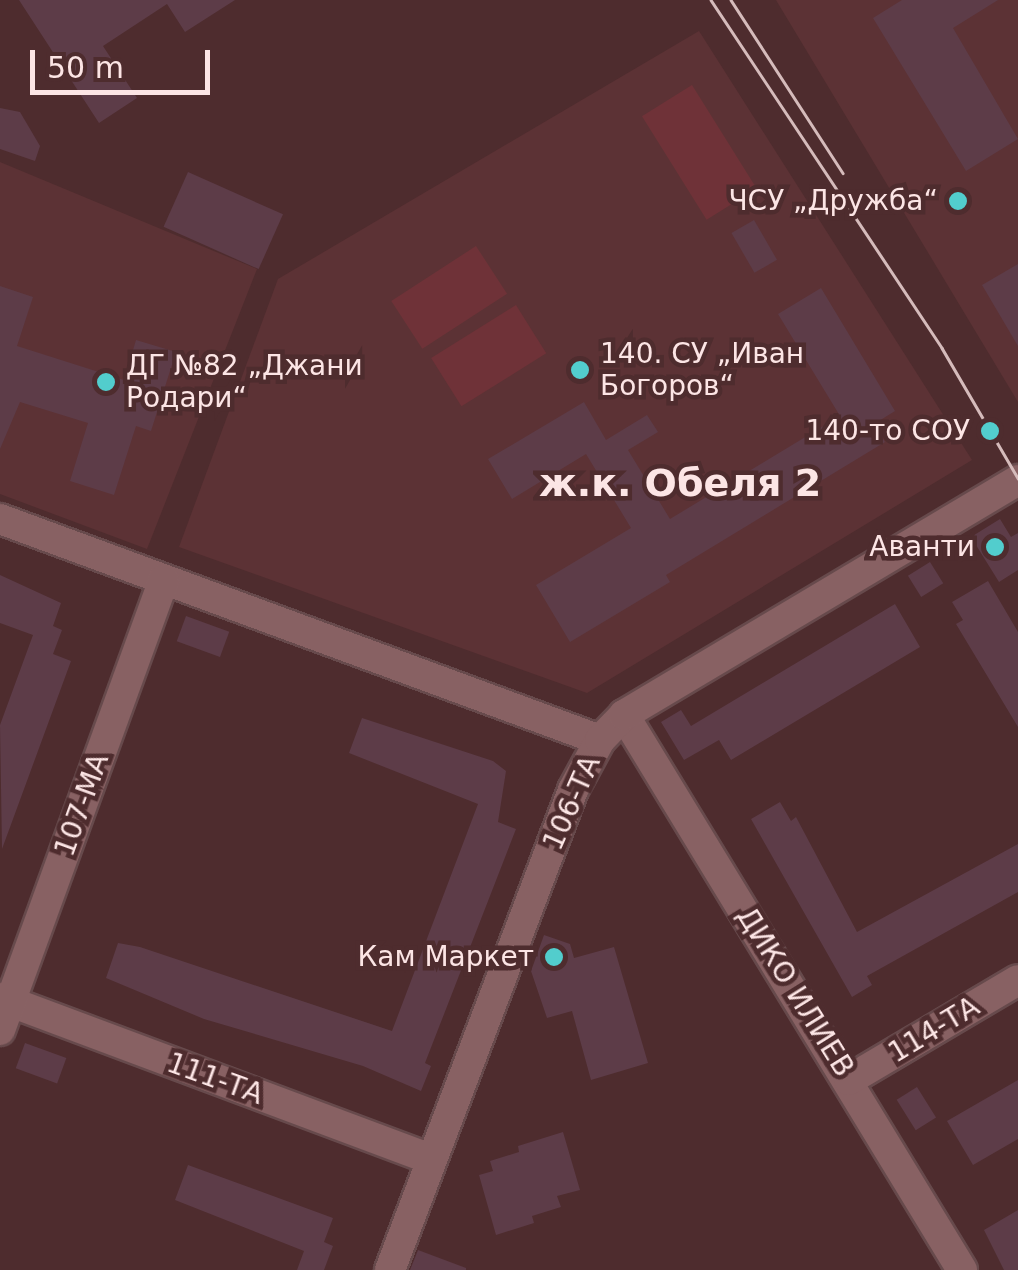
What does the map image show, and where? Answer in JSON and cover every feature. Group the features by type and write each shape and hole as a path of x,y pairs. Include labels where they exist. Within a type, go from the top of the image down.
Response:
{"street":[{"name":"106-ТА","path":"390,1270 572,790 600,740 624,715 1018,480"},
{"path":"0,519 600,740"},
{"name":"107-МА","path":"3,1010 164,580"},
{"name":"ДИКО ИЛИЕВ","path":"624,715 962,1270"},
{"name":"114-ТА","path":"849,1080 1018,980"},
{"name":"111-ТА","path":"3,1010 431,1159"}],"shaded area":[{"name":"ЧСУ „Дружба“","path":"776,0 1018,0 1018,402"},
{"name":"140. СУ „Иван Богоров“","path":"699,31 972,460 587,693 179,547 278,279"},
{"path":"692,85 757,188 707,220 642,116"},
{"name":"ДГ №82 „Джани Родари“","path":"0,162 257,269 147,549 0,494"},
{"path":"476,246 507,294 422,349 391,301"},
{"path":"516,305 546,353 461,406 431,358"}],"building":[{"path":"19,0 235,0 185,32 167,4 103,46 137,98 99,123"},
{"path":"902,0 998,0 953,28 1018,139 966,171 873,18"},
{"path":"0,108 20,112 40,146 35,161 0,149"},
{"path":"188,172 283,214 259,269 164,227"},
{"path":"754,220 777,260 754,273 731,233"},
{"path":"1018,264 1018,346 982,285"},
{"path":"0,286 33,297 17,346 124,380 136,340 176,352 151,431 136,426 114,495 70,481 88,423 20,402 0,449"},
{"path":"821,288 895,411 874,424 885,442 666,575 670,582 570,642 536,585 631,528 586,454 512,499 488,459 584,402 606,440 647,415 658,432 628,450 670,519 840,416 778,314"},
{"path":"1000,519 1011,537 1018,533 1018,570 999,582 971,537"},
{"path":"930,562 943,583 921,597 908,576"},
{"path":"0,575 61,603 53,626 62,630 53,654 71,661 2,849 0,725 33,635 0,623"},
{"path":"988,581 1018,632 1018,727 956,624 963,620 952,602"},
{"path":"895,604 920,647 731,760 719,740 684,760 661,722 681,710 691,726"},
{"path":"186,616 229,632 220,657 177,641"},
{"path":"362,718 493,761 506,771 498,822 516,829 425,1063 431,1066 421,1091 363,1066 204,1019 106,978 118,943 140,947 392,1031 478,804 349,753"},
{"path":"780,802 791,821 796,817 857,932 1018,844 1018,892 867,976 872,985 852,997 751,819"},
{"path":"544,935 570,944 574,958 614,947 648,1063 591,1080 572,1011 547,1018 531,971"},
{"path":"25,1043 66,1058 57,1083 16,1068"},
{"path":"1018,1080 1018,1139 973,1165 947,1121"},
{"path":"917,1087 936,1118 916,1130 897,1100"},
{"path":"563,1132 580,1190 557,1196 561,1207 532,1216 534,1223 496,1235 479,1175 493,1171 490,1161 519,1152 518,1146"},
{"path":"188,1165 333,1218 324,1242 333,1246 324,1270 297,1270 304,1251 175,1200"},
{"path":"1018,1210 1018,1270 1004,1270 984,1230"},
{"path":"418,1250 466,1268 466,1270 410,1270"}],"tram line":[{"path":"711,0 942,348 1018,478"},
{"path":"731,0 843,173"}],"place":[{"name":"ЧСУ „Дружба“","path":"958,201"},
{"name":"140. СУ „Иван Богоров“","path":"580,370"},
{"name":"ДГ №82 „Джани Родари“","path":"106,382"},
{"name":"140-то СОУ","path":"990,431"},
{"name":"Аванти","path":"995,547"},
{"name":"Кам Маркет","path":"554,957"}],"district":[{"name":"ж.к. Обеля 2","path":"680,484"}]}
